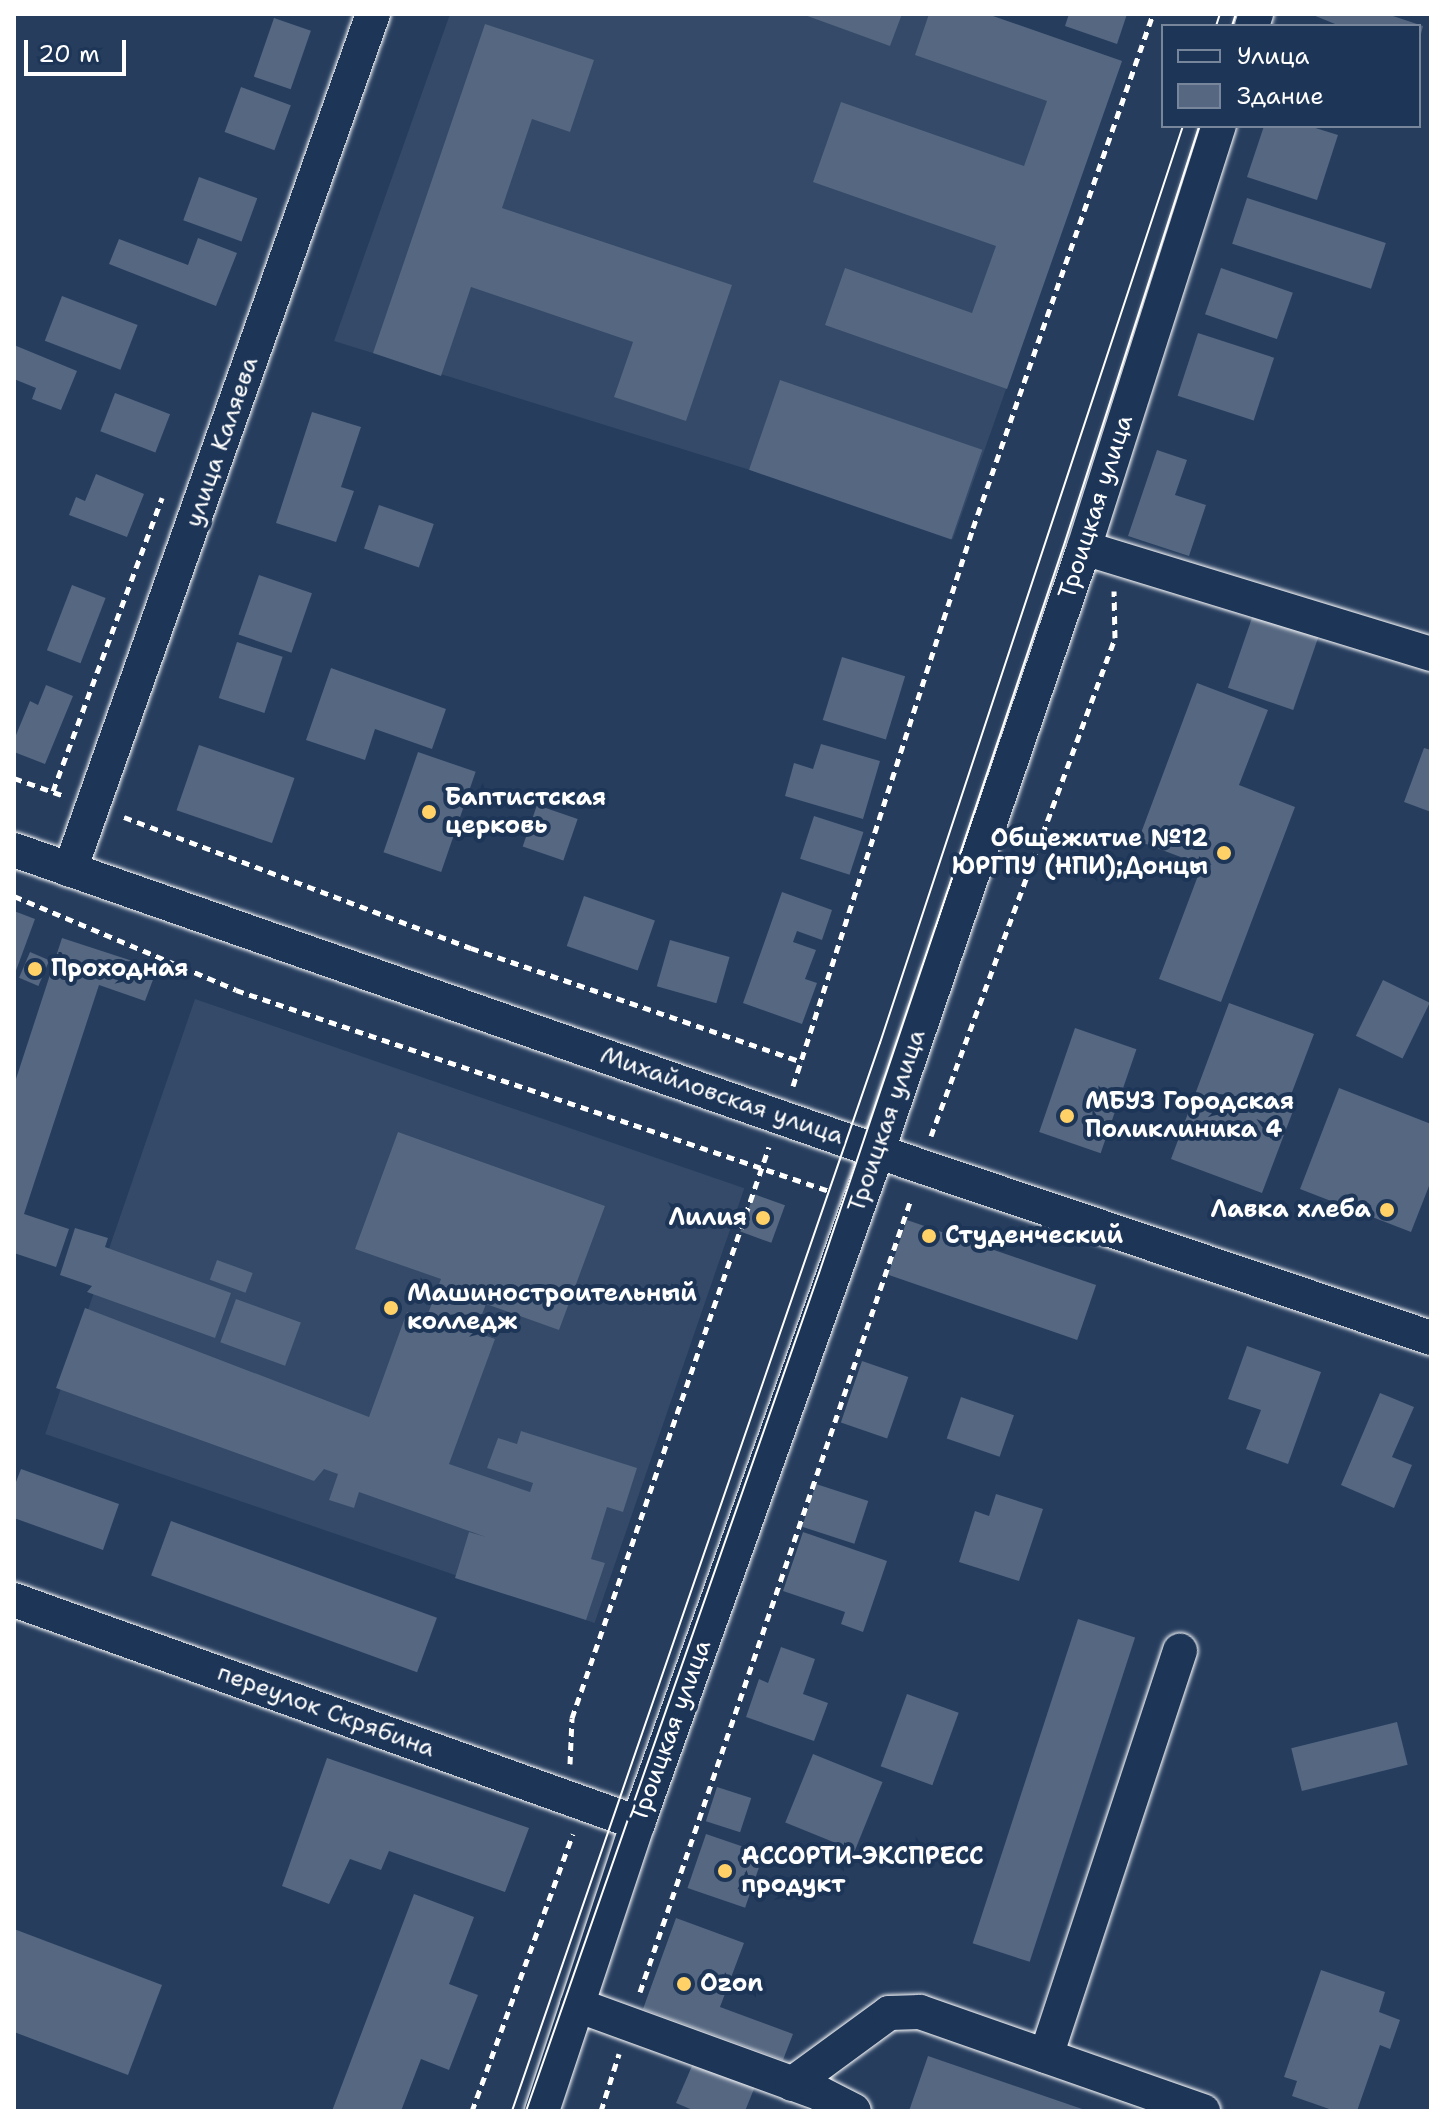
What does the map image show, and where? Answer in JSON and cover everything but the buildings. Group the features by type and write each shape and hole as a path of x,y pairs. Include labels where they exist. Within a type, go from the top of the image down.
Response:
{"street":[{"name":"улица Каляева","path":"70,870 373,14"},
{"name":"Троицкая улица","path":"542,2111 638,1823 861,1196 1098,553 1218,128"},
{"path":"1098,553 1431,654"},
{"name":"Михайловская улица","path":"14,850 920,1166 1431,1338"},
{"name":"переулок Скрябина","path":"14,1600 638,1823"},
{"path":"1046,2056 1180,1651"},
{"path":"577,2005 792,2084 854,2111"},
{"path":"792,2084 889,2013 920,2012 1203,2111"}],"path":[{"path":"472,2111 574,1837 569,1798 572,1718 761,1168 802,1062 973,528 1153,14"},
{"path":"920,1166 1115,638 1098,553"},
{"path":"14,778 471,948 802,1062"},
{"path":"14,896 236,990 829,1192 861,1196 895,1190 913,1194 897,1232 601,2111"}],"shaded area":[{"path":"450,14 987,14 1122,61 953,539 750,470 334,341"},
{"name":"Машиностроительный колледж","path":"195,999 744,1188 595,1623 45,1434"}],"tram line":[{"path":"1217,24 1220,14"},
{"path":"1233,24 1236,14"},
{"path":"512,2111 880,1043 1182,128"},
{"path":"526,2111 819,1273 1065,542 1198,128"}],"place":[{"name":"Баптистская церковь","path":"429,812"},
{"name":"Общежитие №12 ЮРГПУ (НПИ);Донцы","path":"1224,853"},
{"name":"Проходная","path":"35,969"},
{"name":"МБУЗ Городская Поликлиника 4","path":"1067,1116"},
{"name":"Лавка хлеба","path":"1387,1210"},
{"name":"Лилия","path":"763,1218"},
{"name":"Студенческий","path":"929,1236"},
{"name":"Машиностроительный колледж","path":"391,1308"},
{"name":"АССОРТИ-ЭКСПРЕСС продукт","path":"725,1871"},
{"name":"Ozon","path":"684,1984"}]}
